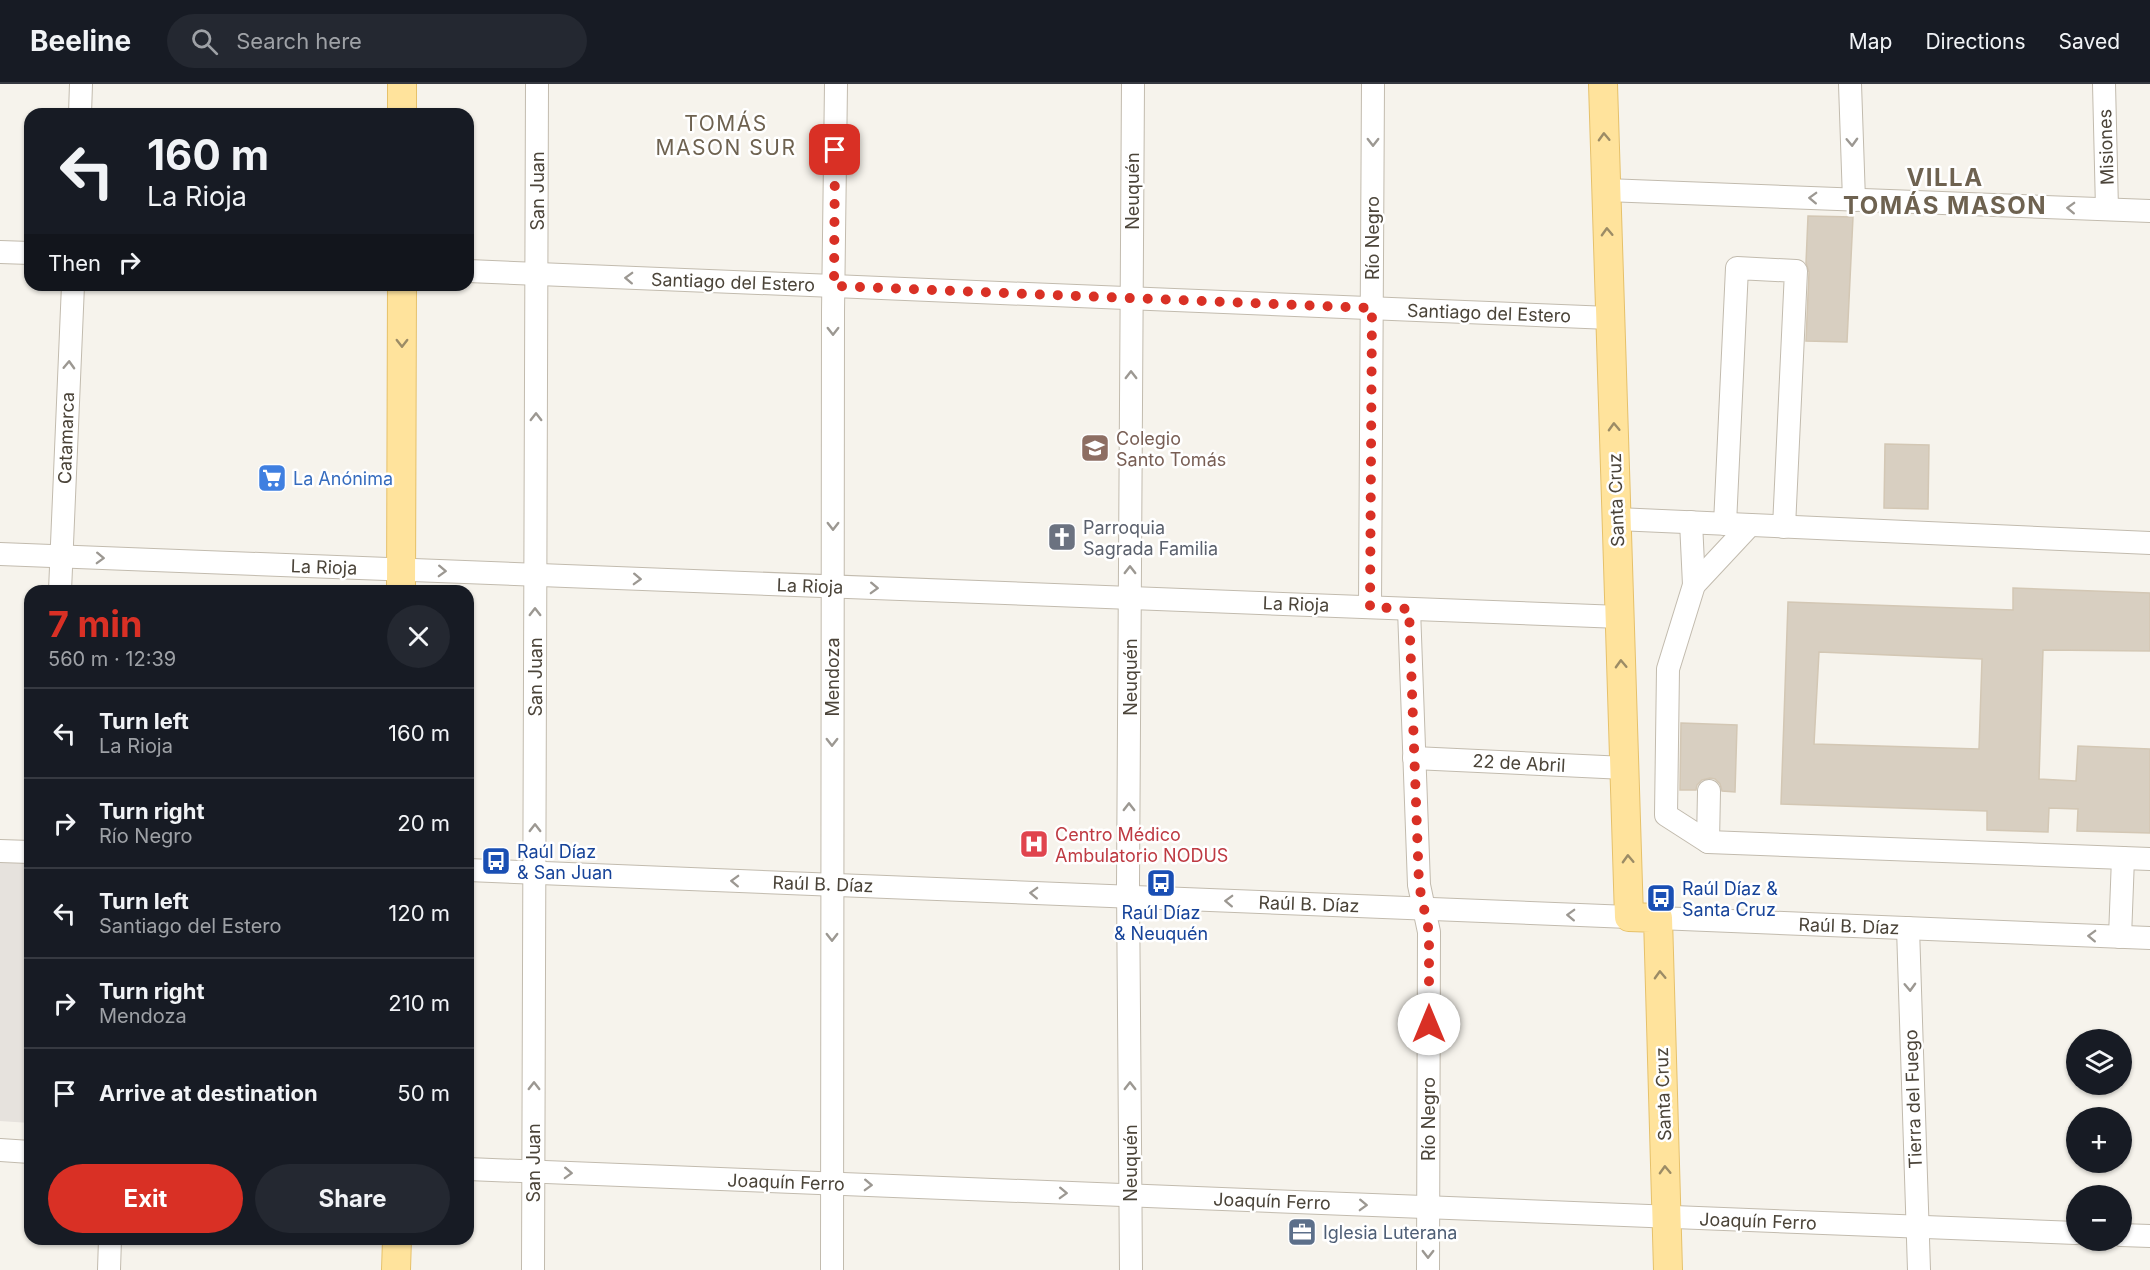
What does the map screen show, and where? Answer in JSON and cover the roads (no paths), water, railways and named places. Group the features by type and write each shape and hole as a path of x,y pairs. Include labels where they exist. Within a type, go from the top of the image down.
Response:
{"main road":[{"path":"402,84 402,108"},
{"name":"Santa Cruz","path":"1603,84 1629,917"},
{"path":"401,580 402,291"},
{"name":"Raúl B. Díaz","path":"1629,917 1658,918"},
{"name":"Santa Cruz","path":"1658,918 1668,1270"},
{"path":"396,1245 396,1270"}],"street":[{"path":"80,108 81,84"},
{"name":"San Juan","path":"533,1270 537,84"},
{"name":"Mendoza","path":"832,1270 836,84"},
{"name":"Neuquén","path":"1131,1270 1129,897 1133,84"},
{"name":"Río Negro","path":"1370,607 1374,84"},
{"path":"1850,84 1854,200"},
{"name":"Misiones","path":"2104,84 2107,209"},
{"path":"1606,190 2150,211"},
{"path":"0,252 24,253"},
{"path":"1725,524 1737,268 1796,271 1784,527"},
{"name":"Santiago del Estero","path":"474,271 1610,318"},
{"name":"Catamarca","path":"60,585 73,291"},
{"path":"1617,519 2150,543"},
{"path":"1691,522 1694,585 1668,669 1666,815 1708,842 2150,859"},
{"path":"1694,585 1750,525"},
{"name":"La Rioja","path":"0,554 61,556 401,580 536,575 1620,617"},
{"name":"Río Negro","path":"1409,609 1419,885 1429,932 1428,1270"},
{"name":"22 de Abril","path":"1414,758 1625,768"},
{"path":"1708,842 1709,791"},
{"path":"0,851 24,852"},
{"path":"2120,937 2123,858"},
{"name":"Raúl B. Díaz","path":"474,870 1629,917"},
{"name":"Raúl B. Díaz","path":"1658,918 2150,938"},
{"name":"Tierra del Fuego","path":"1908,928 1919,1270"},
{"path":"0,1150 24,1152"},
{"name":"Joaquín Ferro","path":"474,1169 2066,1233"},
{"path":"2132,1235 2150,1236"},
{"path":"109,1270 110,1245"}],"place":[{"name":"Colegio Santo Tomás","path":"1095,448"},
{"name":"La Anónima","path":"272,478"},
{"name":"Parroquia Sagrada Familia","path":"1062,537"},
{"name":"Centro Médico Ambulatorio NODUS","path":"1034,844"},
{"name":"Raúl Díaz & San Juan","path":"496,861"},
{"name":"Raúl Díaz & Neuquén","path":"1161,883"},
{"name":"Raúl Díaz & Santa Cruz","path":"1661,898"},
{"name":"Iglesia Luterana","path":"1302,1232"}],"district":[{"name":"TOMÁS MASON SUR","path":"726,135"},
{"name":"VILLA TOMÁS MASON","path":"1945,191"}]}
